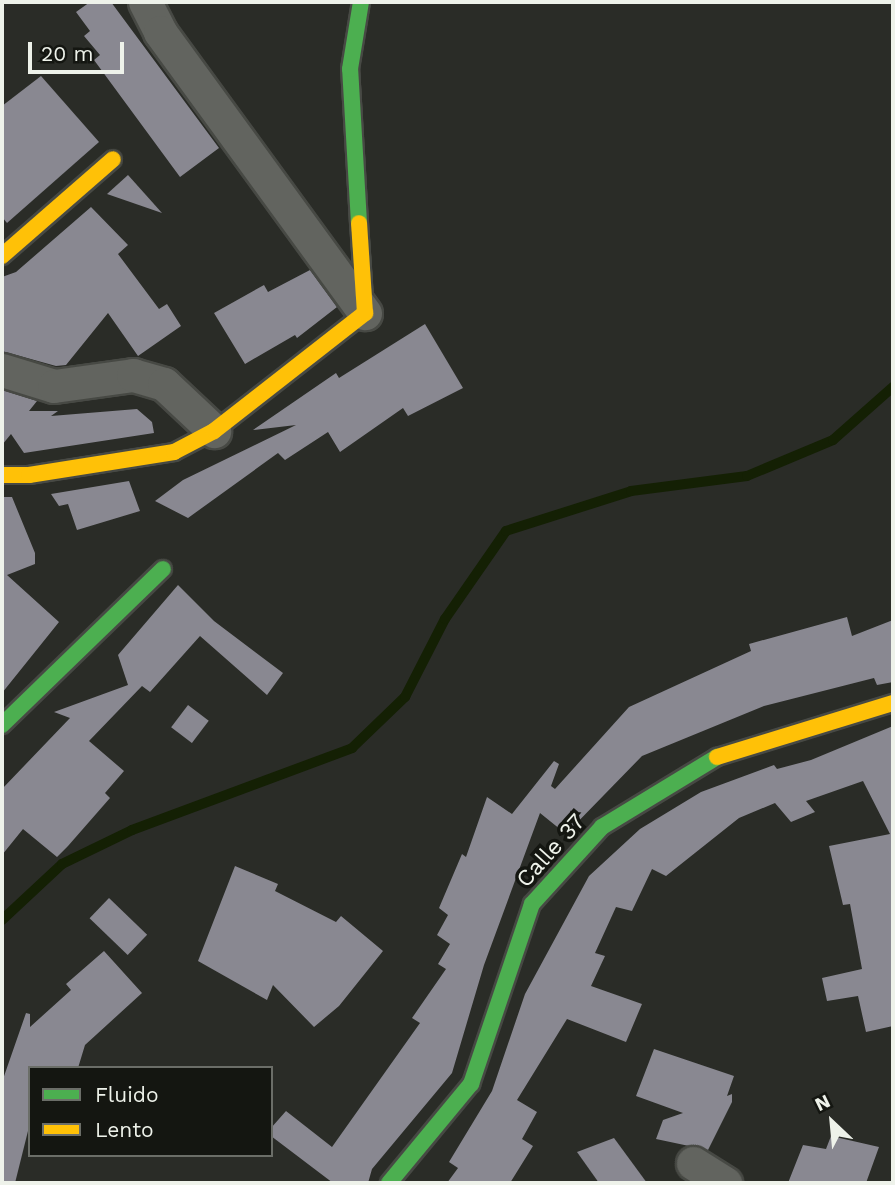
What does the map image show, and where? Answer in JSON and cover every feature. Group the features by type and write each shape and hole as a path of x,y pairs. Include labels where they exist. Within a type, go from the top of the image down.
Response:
{"street":[{"path":"145,2 160,32 365,313"},
{"path":"361,2 350,69 365,313"},
{"path":"2,256 113,159"},
{"path":"2,475 174,452 214,431 365,313"},
{"path":"2,370 54,386 133,376 164,384 214,431"},
{"path":"2,725 163,569"},
{"name":"Calle 37","path":"389,1183 471,1084 532,904 602,827 727,751 893,703"},
{"path":"693,1163 725,1183"}],"building":[{"path":"90,2 111,2 219,148 180,177 94,60 100,55 84,36 90,31 76,12"},
{"path":"41,76 99,142 7,223 2,217 2,106"},
{"path":"128,175 162,213 107,194"},
{"path":"91,207 128,245 118,254 159,309 167,304 181,326 138,356 108,313 66,365 56,366 2,351 2,277 16,272"},
{"path":"310,270 337,307 297,338 295,335 245,364 214,313 264,285 268,292"},
{"path":"425,324 463,388 408,416 403,408 340,452 328,432 285,460 278,453 188,518 155,501 183,480 296,425 253,430 336,373 339,378"},
{"path":"2,390 37,401 29,411 58,411 51,416 137,409 152,422 154,433 24,453 11,434 2,445"},
{"path":"129,481 140,511 77,530 68,504 59,506 51,494"},
{"path":"2,497 12,497 35,553 35,564 7,575 59,622 2,693"},
{"path":"178,585 214,621 283,673 267,695 200,636 150,692 142,686 89,741 124,771 105,793 110,798 68,846 57,857 23,829 2,855 2,789 70,718 54,712 128,685 118,655"},
{"path":"847,617 852,636 893,620 893,682 877,685 874,678 764,706 642,756 566,834 540,813 484,965 452,1073 372,1169 368,1183 333,1183 273,1138 273,1126 286,1111 332,1147 420,1023 412,1018 446,969 438,964 450,944 437,935 448,915 439,908 462,854 466,857 487,797 512,814 554,761 559,764 551,786 555,789 629,707 751,651 749,644"},
{"path":"188,705 209,721 192,743 171,727"},
{"path":"893,726 893,1026 866,1032 858,996 827,1001 822,978 862,969 850,904 843,905 829,846 890,834 863,781 806,801 815,812 791,822 775,803 739,818 666,876 652,869 632,911 616,907 595,953 605,956 591,986 642,1004 626,1042 567,1019 517,1100 537,1112 522,1139 533,1146 510,1183 447,1183 458,1168 449,1162 492,1091 525,994 589,876 640,829 701,792 774,765 777,769 811,760"},
{"path":"235,866 278,884 275,891 336,922 341,916 383,951 339,1006 314,1027 273,985 267,1000 198,961"},
{"path":"109,898 147,935 128,955 90,918"},
{"path":"104,951 142,993 85,1045 79,1066 28,1066 28,1131 15,1183 2,1183 2,1082 26,1013 30,1014 30,1027 71,990 66,984"},
{"path":"654,1049 734,1076 727,1096 732,1094 732,1102 708,1150 656,1139 663,1120 683,1113 636,1096"},
{"path":"831,1136 879,1147 866,1183 788,1183 803,1145 826,1149"},
{"path":"614,1138 647,1183 599,1183 577,1152"}],"waterway":[{"path":"2,920 62,864 132,830 352,748 405,697 445,619 506,531 631,491 747,476 833,440 893,387"}],"traffic: fast":[{"path":"359,223 350,69 361,2"},
{"path":"2,725 163,569"},
{"path":"389,1183 471,1084 532,904 602,827 717,757"}],"traffic: slow":[{"path":"2,256 113,159"},
{"path":"2,475 29,475 174,452 214,431 365,313 359,223"},
{"path":"717,757 893,703"}]}
